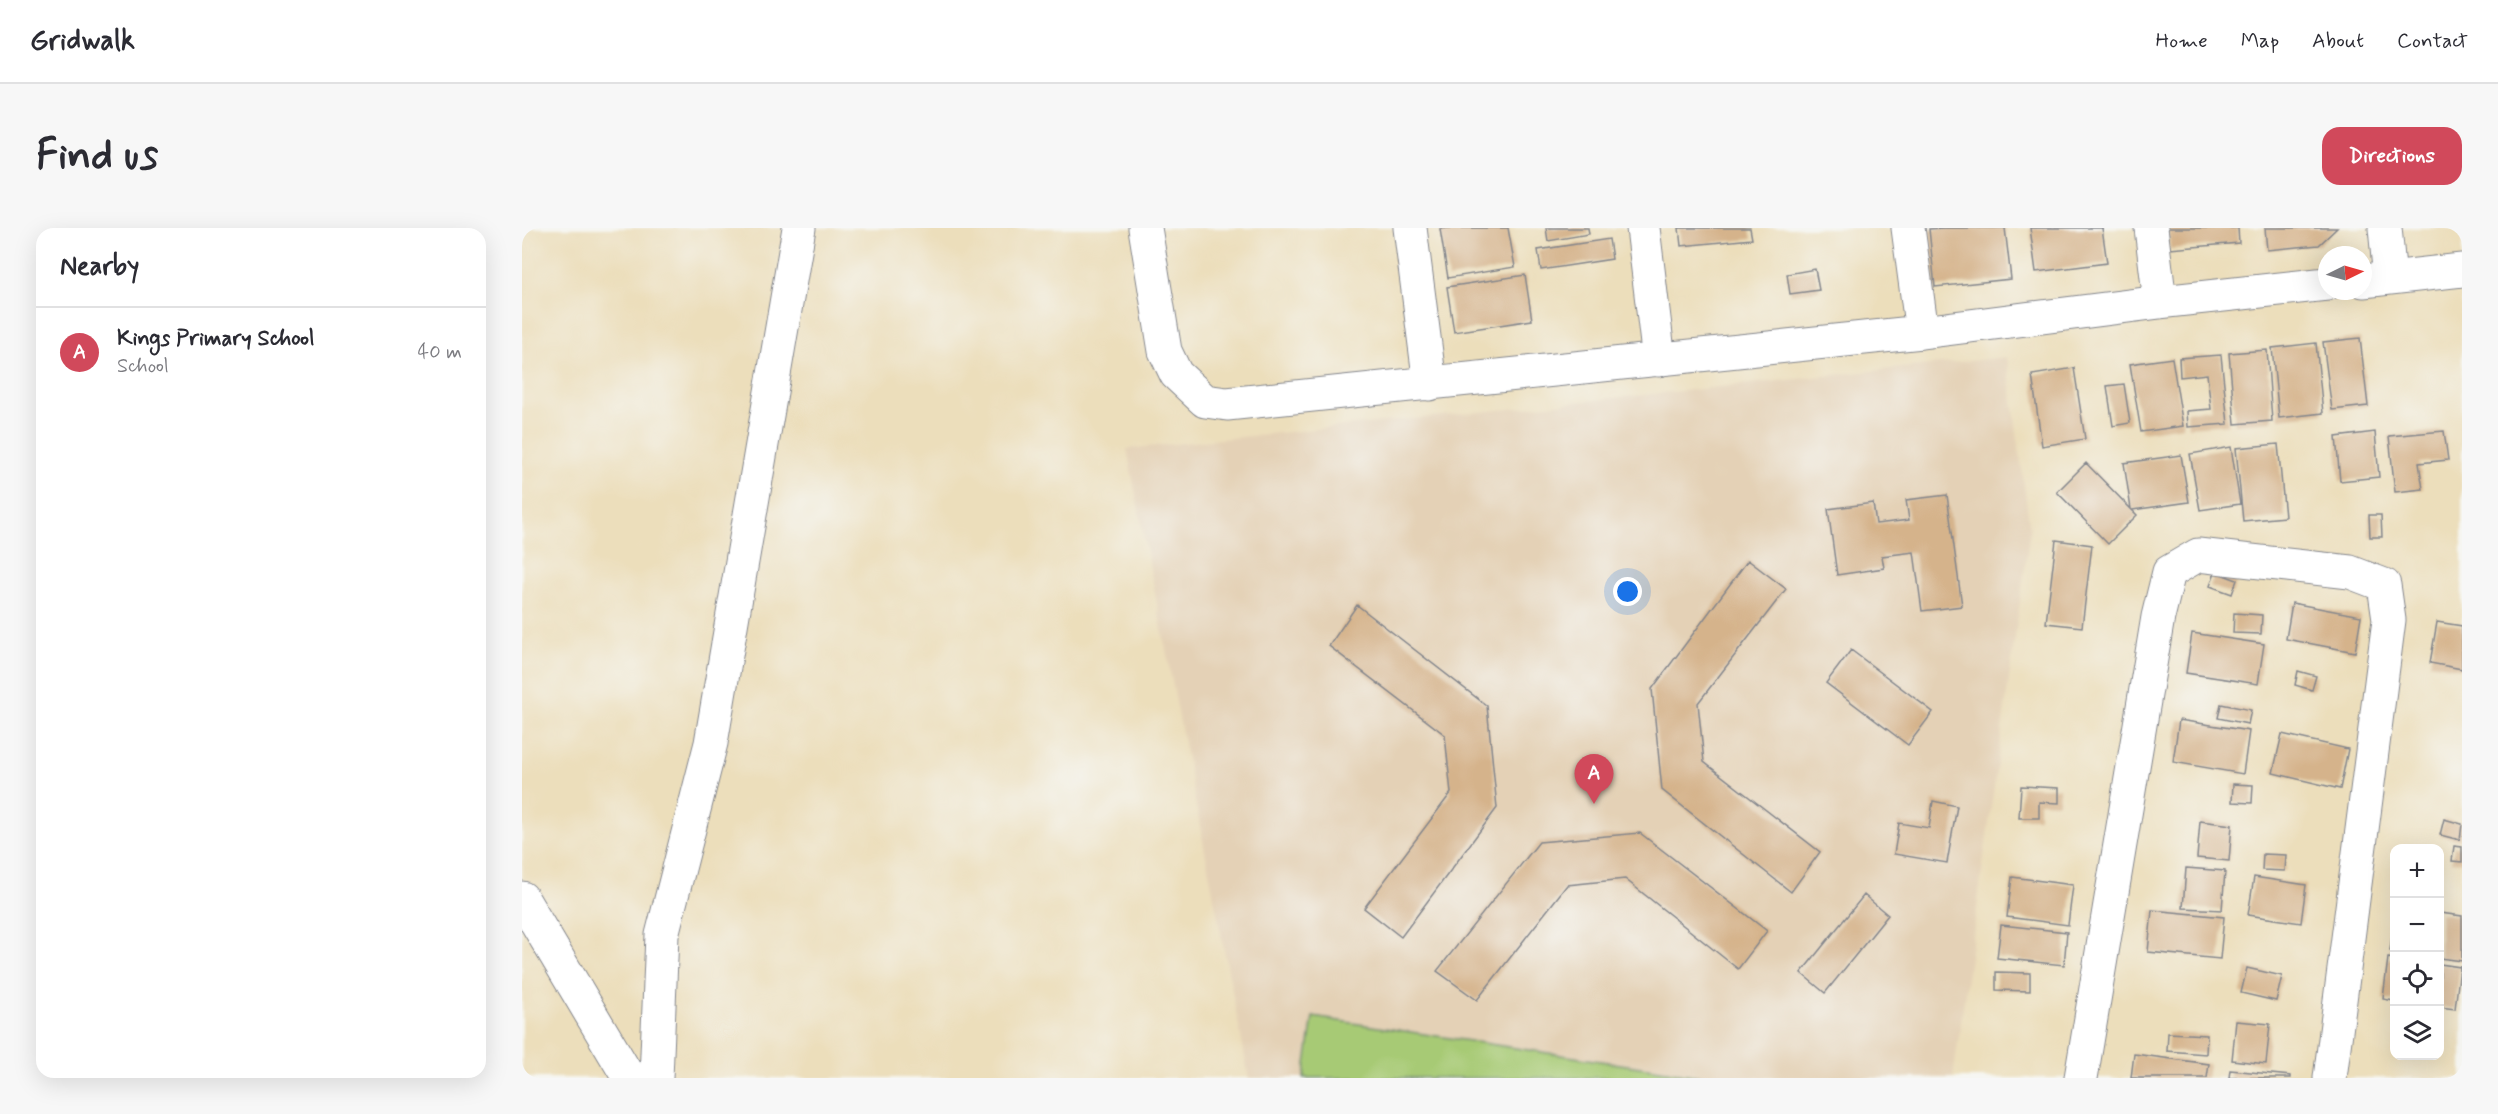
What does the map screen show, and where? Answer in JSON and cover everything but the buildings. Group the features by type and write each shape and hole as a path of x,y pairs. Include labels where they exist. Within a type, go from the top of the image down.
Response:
{"street":[{"path":"656,1078 662,935 711,743 799,228"},
{"path":"1145,228 1165,351 1176,374 1205,401 1227,404 1922,332 2318,285"},
{"path":"1410,228 1430,384"},
{"path":"1643,228 1659,360"},
{"path":"1908,228 1922,332"},
{"path":"2151,228 2160,302"},
{"path":"2385,228 2376,279 2462,270"},
{"path":"2081,1078 2158,617 2169,572 2198,555 2350,572 2384,585 2389,620 2330,1078"},
{"path":"522,898 629,1078"}],"shaded area":[{"path":"2007,357 2030,530 1953,1078 1249,1078 1127,449"}],"green space":[{"path":"1313,1017 1712,1078 1304,1078"}],"place":[{"name":"Kings Primary School","path":"1594,804"}]}
